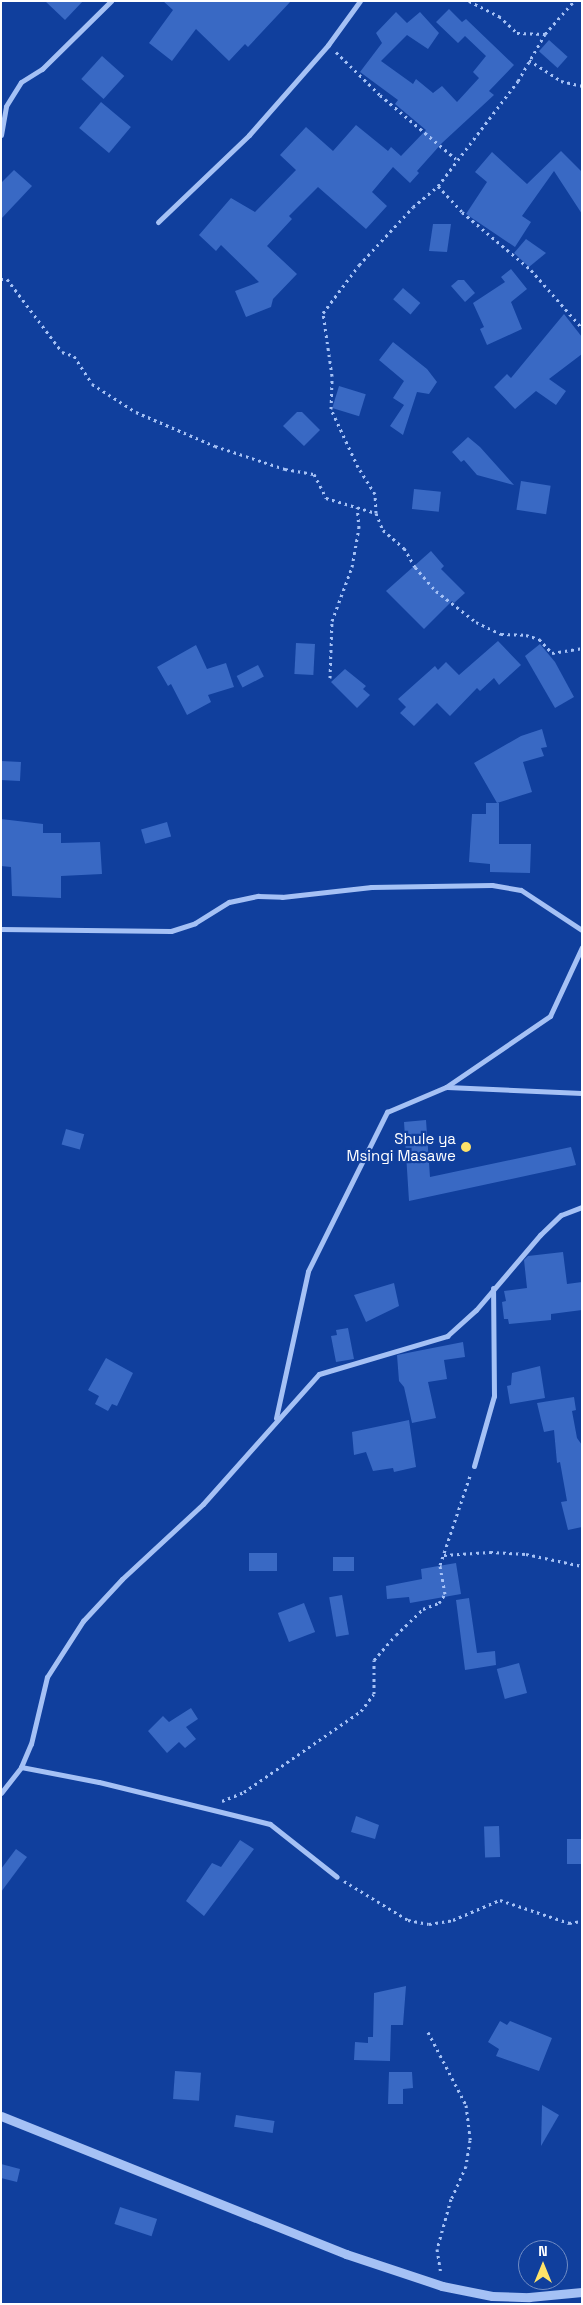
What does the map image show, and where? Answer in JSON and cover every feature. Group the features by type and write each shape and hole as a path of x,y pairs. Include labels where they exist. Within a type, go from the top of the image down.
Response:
{"street":[{"path":"1,135 6,106 21,82 42,69 110,1"},
{"path":"158,222 249,135 328,44 360,1"},
{"path":"1,929 171,931 195,923 229,902 258,896 282,897 371,887 492,885 521,890 582,930"},
{"path":"276,1420 308,1271 387,1112 446,1086 550,1016 582,946"},
{"path":"446,1086 582,1093"},
{"path":"1,1793 21,1767 31,1744 47,1677 83,1621 122,1579 203,1504 319,1374 448,1336 476,1310 493,1288 560,1215 582,1207"},
{"path":"474,1466 494,1396 493,1288"},
{"path":"21,1767 99,1782 270,1824 337,1877"},
{"path":"1,2116 346,2254 442,2286 511,2296 582,2292"}],"path":[{"path":"469,1 499,16 516,33 545,34"},
{"path":"574,1 545,34 518,81 456,159 438,186 413,207 359,265 323,313 332,376 331,409 358,467 375,494 376,514 383,530 404,548 415,567 436,591 476,622 501,634 526,635 539,639 552,652 582,648"},
{"path":"328,44 380,95 456,159"},
{"path":"529,60 561,81 582,86"},
{"path":"438,186 462,212 537,275 582,328"},
{"path":"1,279 7,279 62,352 74,356 92,384 136,412 215,446 285,469 314,474 326,498 376,514"},
{"path":"330,678 332,622 352,567 359,528 357,507"},
{"path":"202,1808 244,1792 361,1711 374,1694 374,1660 423,1609 439,1603 445,1594 440,1565 474,1466"},
{"path":"444,1556 490,1552 526,1554 582,1566"},
{"path":"337,1877 408,1920 429,1924 453,1920 500,1900 569,1923 582,1921"},
{"path":"428,2032 466,2105 470,2140 466,2166 451,2199 438,2249 442,2286"}],"building":[{"path":"45,1 83,1 65,20"},
{"path":"163,1 291,1 248,47 245,44 229,61 196,29 172,61 149,43 173,10"},
{"path":"449,9 462,22 466,19 514,65 489,91 494,95 442,143 417,171 419,173 410,183 393,167 372,192 387,206 366,229 318,187 289,216 292,219 267,246 297,274 273,299 271,307 246,317 235,291 259,282 221,245 216,251 199,235 231,198 255,212 296,170 280,155 306,127 333,151 356,125 388,151 391,147 401,156 426,130 395,104 398,100 360,72 382,43 376,33 396,12 407,23 420,12 439,33 428,49 407,35 381,61 413,84 416,79 433,93 442,86 457,102 479,78 473,72 486,56 465,36 458,43 436,22"},
{"path":"549,40 568,57 558,68 539,51"},
{"path":"102,56 124,76 104,99 81,79"},
{"path":"101,102 131,127 109,153 79,128"},
{"path":"561,151 582,172 582,214 554,171 522,216 531,222 515,247 466,214 487,182 475,172 492,152 527,184"},
{"path":"14,170 32,186 1,219 1,183"},
{"path":"433,224 451,224 447,252 429,251"},
{"path":"526,239 546,253 529,267 514,253"},
{"path":"511,269 527,289 511,302 522,329 487,345 480,329 484,327 473,303 505,282 501,277"},
{"path":"458,280 464,280 475,293 465,302 451,286"},
{"path":"403,288 420,303 411,314 393,299"},
{"path":"564,314 582,337 582,354 549,379 566,391 556,405 536,391 515,409 494,387 507,374 511,378"},
{"path":"393,342 427,369 437,382 429,394 417,392 403,435 390,426 404,405 393,398 404,381 379,360"},
{"path":"339,386 366,394 359,416 332,408"},
{"path":"297,412 302,412 320,430 304,446 283,426"},
{"path":"468,437 480,447 514,485 477,475 464,460 461,462 452,452"},
{"path":"521,481 551,486 546,514 516,510"},
{"path":"414,489 441,492 439,512 412,509"},
{"path":"431,551 444,566 441,569 465,593 454,603 452,601 424,629 386,591"},
{"path":"498,641 521,665 499,685 494,678 480,691 477,688 450,716 437,703 414,726 400,713 406,707 398,699 435,666 438,670 446,662 459,675"},
{"path":"296,643 315,644 313,675 294,674"},
{"path":"540,644 555,662 574,697 555,708 525,656"},
{"path":"196,645 207,669 226,663 234,687 208,695 211,702 187,715 171,684 168,686 157,667"},
{"path":"258,665 264,677 243,687 237,676"},
{"path":"345,669 366,686 363,689 370,695 357,708 331,682"},
{"path":"542,729 547,747 541,748 544,756 523,762 532,792 497,803 474,763 521,736"},
{"path":"1,761 21,762 20,781 1,780"},
{"path":"486,803 499,803 499,844 531,844 530,873 490,872 490,864 469,862 472,814 486,814"},
{"path":"1,819 43,824 43,833 61,833 61,843 100,842 102,874 61,876 61,898 12,896 11,867 1,866"},
{"path":"167,822 171,836 145,844 141,829"},
{"path":"426,1120 430,1177 571,1147 576,1165 409,1201 404,1122"},
{"path":"66,1129 84,1134 80,1150 62,1144"},
{"path":"563,1252 567,1284 582,1282 582,1310 551,1314 551,1320 509,1324 508,1319 504,1319 502,1302 506,1301 504,1291 527,1288 524,1260 528,1256"},
{"path":"394,1283 399,1306 366,1322 354,1295"},
{"path":"348,1328 354,1359 336,1362 331,1336 337,1335 336,1330"},
{"path":"463,1342 465,1357 444,1360 447,1379 428,1382 436,1418 412,1423 404,1387 399,1381 397,1355"},
{"path":"106,1358 133,1373 117,1406 112,1404 108,1411 95,1404 99,1396 88,1390"},
{"path":"540,1366 545,1398 510,1404 507,1386 511,1385 512,1373"},
{"path":"574,1397 576,1410 572,1411 577,1438 582,1445 582,1527 568,1530 561,1502 567,1501 560,1462 557,1463 554,1430 544,1432 537,1403"},
{"path":"409,1420 416,1467 394,1472 393,1468 373,1471 366,1452 354,1455 352,1432"},
{"path":"249,1553 277,1553 277,1571 249,1571"},
{"path":"333,1557 354,1557 354,1571 333,1571"},
{"path":"456,1563 461,1594 410,1603 409,1597 387,1599 386,1586 422,1579 421,1569"},
{"path":"342,1595 349,1634 336,1637 329,1597"},
{"path":"469,1598 477,1653 495,1651 496,1665 465,1670 456,1600"},
{"path":"304,1603 315,1632 289,1642 278,1613"},
{"path":"519,1663 527,1693 505,1699 497,1669"},
{"path":"191,1708 198,1719 186,1727 196,1739 185,1748 179,1742 167,1753 148,1731 163,1716 169,1722"},
{"path":"356,1816 379,1825 375,1839 351,1832"},
{"path":"499,1826 500,1857 485,1858 484,1827"},
{"path":"567,1839 581,1839 581,1864 567,1864"},
{"path":"240,1840 254,1849 204,1916 186,1901 212,1863 221,1867"},
{"path":"16,1849 27,1857 1,1892 1,1869"},
{"path":"406,1986 403,2025 391,2025 390,2061 354,2060 355,2042 368,2043 368,2037 373,2037 374,1993"},
{"path":"500,2021 507,2025 510,2021 552,2038 539,2071 496,2056 499,2049 488,2042"},
{"path":"175,2071 201,2073 199,2101 173,2099"},
{"path":"389,2072 412,2072 413,2088 403,2089 403,2104 388,2104"},
{"path":"542,2105 559,2115 541,2146"},
{"path":"236,2115 275,2121 273,2133 234,2127"},
{"path":"1,2164 20,2169 17,2182 1,2178"},
{"path":"120,2207 157,2219 152,2236 114,2224"}],"place":[{"name":"Shule ya Msingi Masawe","path":"466,1147"}]}
